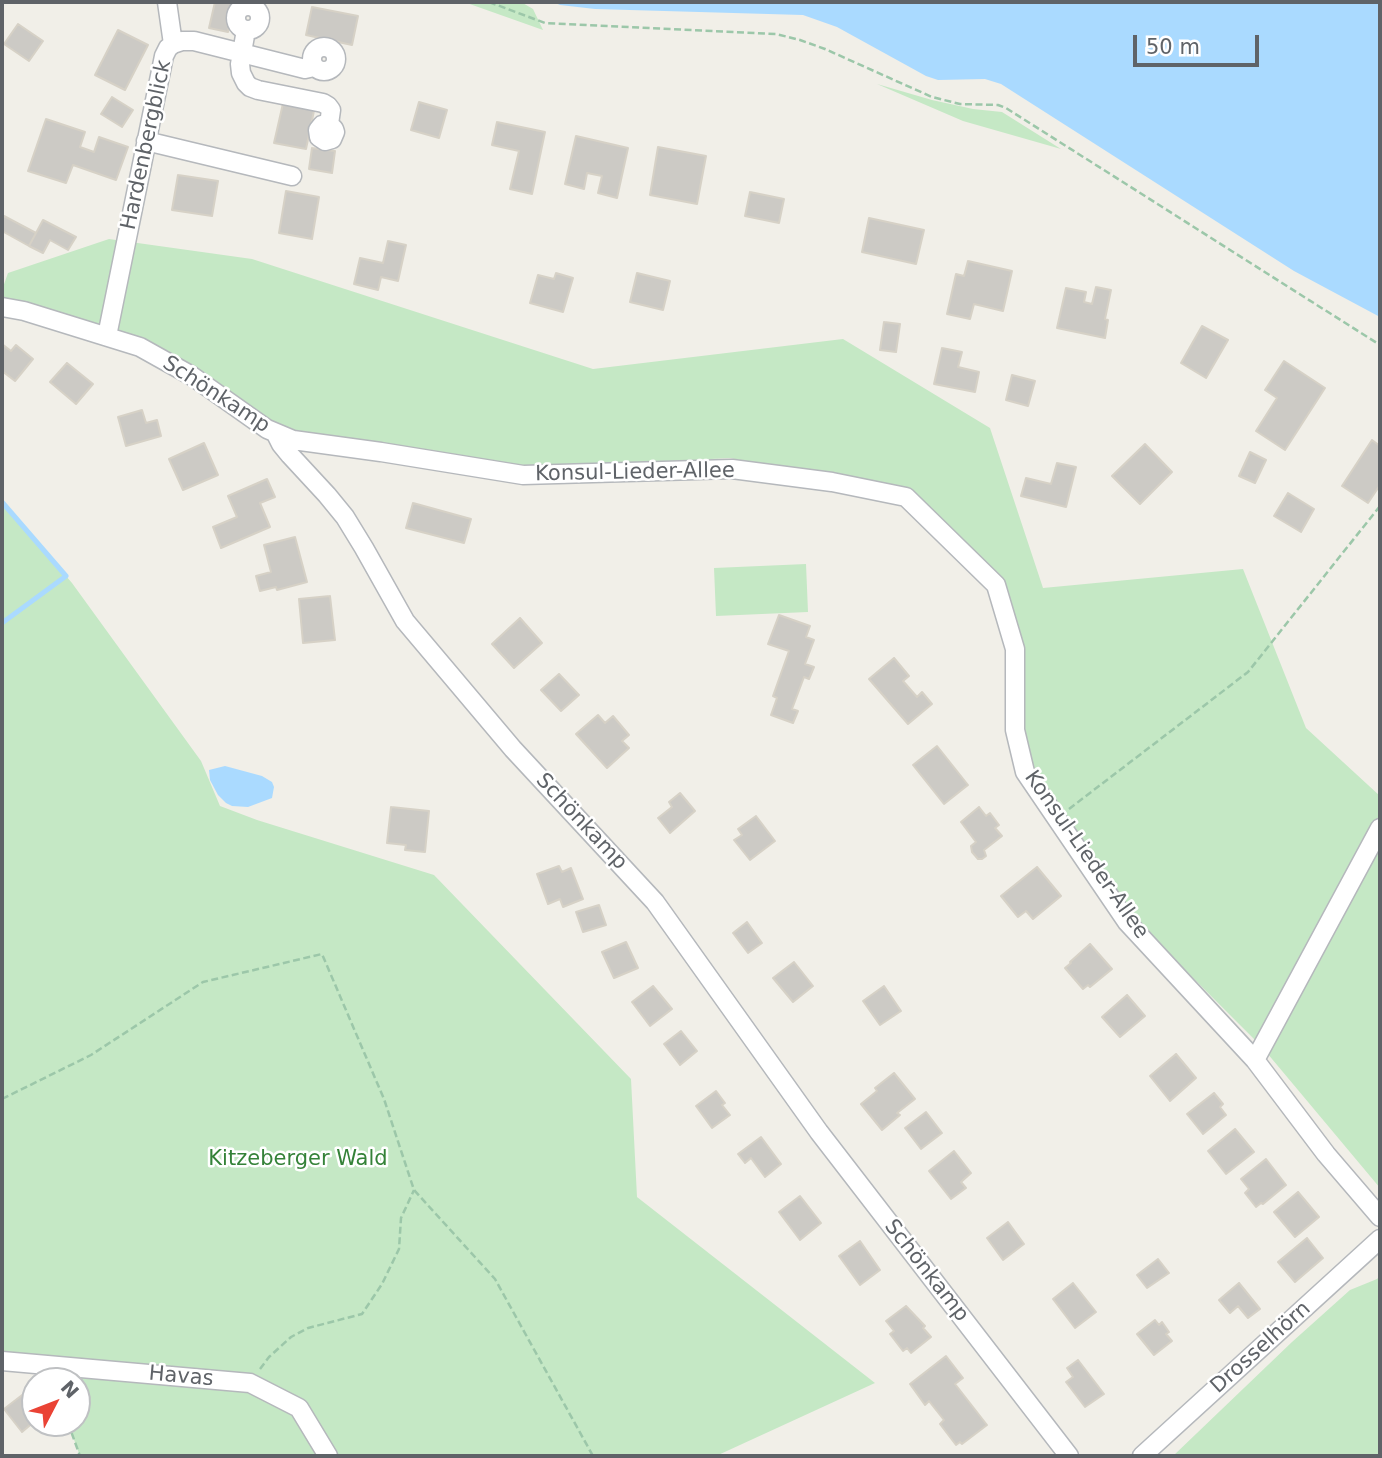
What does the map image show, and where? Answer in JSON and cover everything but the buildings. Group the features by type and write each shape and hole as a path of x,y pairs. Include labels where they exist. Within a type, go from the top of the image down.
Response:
{"street":[{"path":"167,2 173,44"},
{"path":"246,30 242,53 242,73 246,83 250,87 323,103 331,110 329,124"},
{"name":"Hardenbergblick","path":"107,336 164,56 168,48 182,41 194,41 305,69 314,67"},
{"path":"146,141 292,176"},
{"name":"Schönkamp","path":"2,307 24,311 140,347 192,376 276,434 290,455 345,517 405,621 513,749 655,902 819,1132 1069,1456"},
{"name":"Konsul-Lieder-Allee","path":"276,434 293,440 523,475 732,468 832,482 906,497 996,585 1015,649 1016,730 1025,772 1127,922 1255,1060 1326,1154 1380,1217"},
{"path":"1255,1060 1380,828"},
{"name":"Drosselhörn","path":"1142,1456 1380,1239"},
{"name":"Havas","path":"2,1361 250,1383 299,1408 328,1456"}],"path":[{"path":"489,2 545,23 776,34 825,48 932,97 960,104 998,105 1380,345"},
{"path":"1056,819 1248,673 1380,506"},
{"path":"2,1099 91,1055 203,982 321,954 384,1099 414,1190 495,1279 593,1456"},
{"path":"250,1383 269,1357 291,1337 308,1328 362,1314 382,1284 400,1249 401,1218 414,1190"},
{"path":"73,1437 80,1456"}],"green space":[{"path":"464,2 521,2 533,9 543,30"},
{"path":"877,84 932,100 1002,112 1061,149 963,121"},
{"path":"109,239 252,259 593,369 843,339 990,428 1043,588 1243,569 1306,728 1380,796 1380,1188 1262,1047 1131,916 1030,769 998,583 908,494 730,458 523,469 279,428 177,362 2,301 2,290 8,273"},
{"name":"Kitzeberger Wald","path":"2,502 72,583 201,761 220,806 434,875 631,1079 637,1197 875,1383 716,1456 80,1456 73,1437 91,1437 91,1367 47,1365 2,1369"},
{"path":"806,564 808,612 716,616 714,568"},
{"path":"1380,1276 1380,1456 1173,1456 1350,1290"}],"water":[{"path":"553,2 1380,2 1380,317 1294,271 1001,84 985,79 938,80 926,76 837,27 803,15 595,9"},
{"path":"225,766 262,776 272,782 272,798 248,807 226,803 210,780 209,770"}],"waterway":[{"path":"2,502 66,576 2,623"}]}
